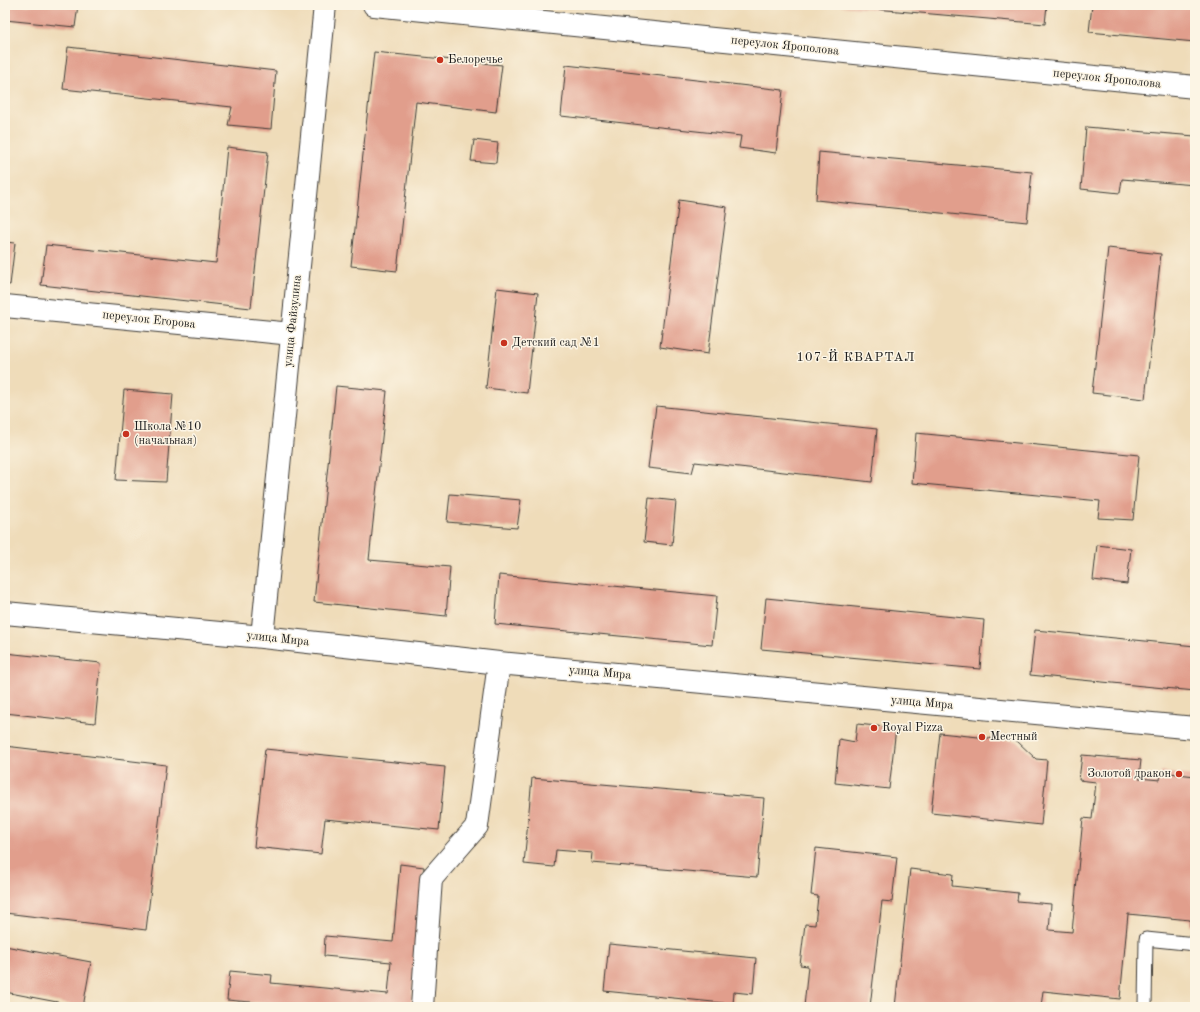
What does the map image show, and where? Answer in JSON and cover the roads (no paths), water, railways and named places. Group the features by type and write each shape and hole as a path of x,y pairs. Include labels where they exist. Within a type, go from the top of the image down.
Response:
{"street":[{"name":"улица Файзулина","path":"262,637 325,5"},
{"name":"переулок Ярополова","path":"374,5 1195,87"},
{"name":"переулок Егорова","path":"5,306 292,334"},
{"name":"улица Мира","path":"5,613 262,637 499,664 1195,728"},
{"path":"422,1007 431,879 477,826 499,664"}],"lane":[{"path":"1145,1007 1146,940 1195,944"}],"place":[{"name":"Белоречье","path":"440,60"},
{"name":"Детский сад №1","path":"504,343"},
{"name":"Школа №10 (начальная)","path":"126,434"},
{"name":"Royal Pizza","path":"874,728"},
{"name":"Местный","path":"982,737"},
{"name":"Золотой дракон","path":"1179,774"}],"district":[{"name":"107-Й КВАРТАЛ","path":"856,357"}]}
